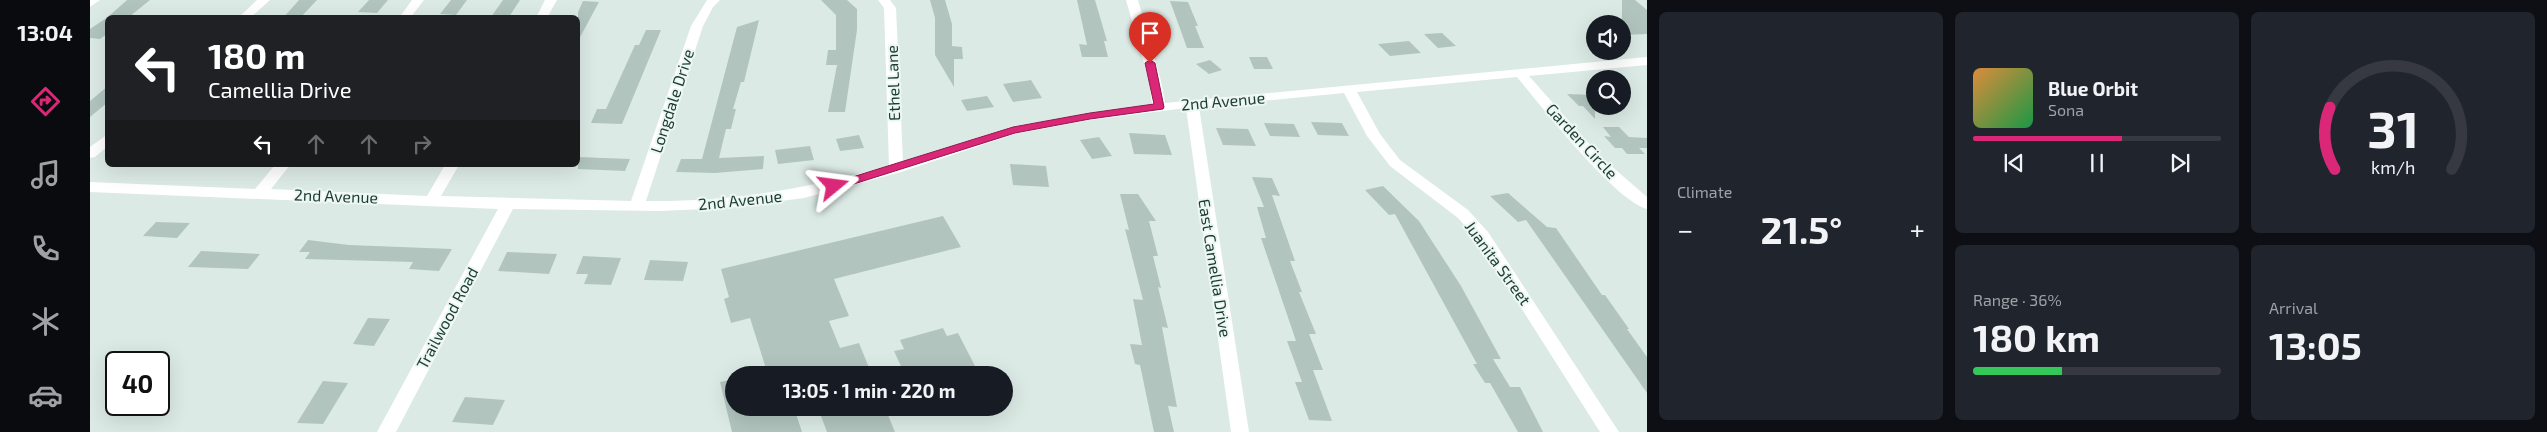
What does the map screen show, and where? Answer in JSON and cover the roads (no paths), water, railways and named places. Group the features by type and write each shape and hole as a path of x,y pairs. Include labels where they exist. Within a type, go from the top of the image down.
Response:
{"street":[{"path":"90,4 94,0"},
{"path":"246,15 264,0"},
{"path":"406,15 418,0"},
{"path":"543,15 551,0"},
{"name":"Longdale Drive","path":"637,205 697,26 708,5 714,0"},
{"name":"Ethel Lane","path":"884,0 890,8 896,169"},
{"path":"1132,0 1155,81 1159,107"},
{"name":"2nd Avenue","path":"90,187 508,204 701,205 767,199 804,193 896,169 1013,130 1090,116 1159,107 1647,61"},
{"name":"Garden Circle","path":"1521,74 1597,159 1635,196 1647,204"},
{"name":"Juanita Street","path":"1349,90 1374,136 1394,163 1463,214 1483,236 1610,432"},
{"name":"East Camellia Drive","path":"1192,104 1240,432"},
{"path":"90,154 105,141"},
{"path":"260,193 281,167"},
{"path":"432,200 451,167"},
{"name":"Trailwood Road","path":"386,432 508,204"}]}
